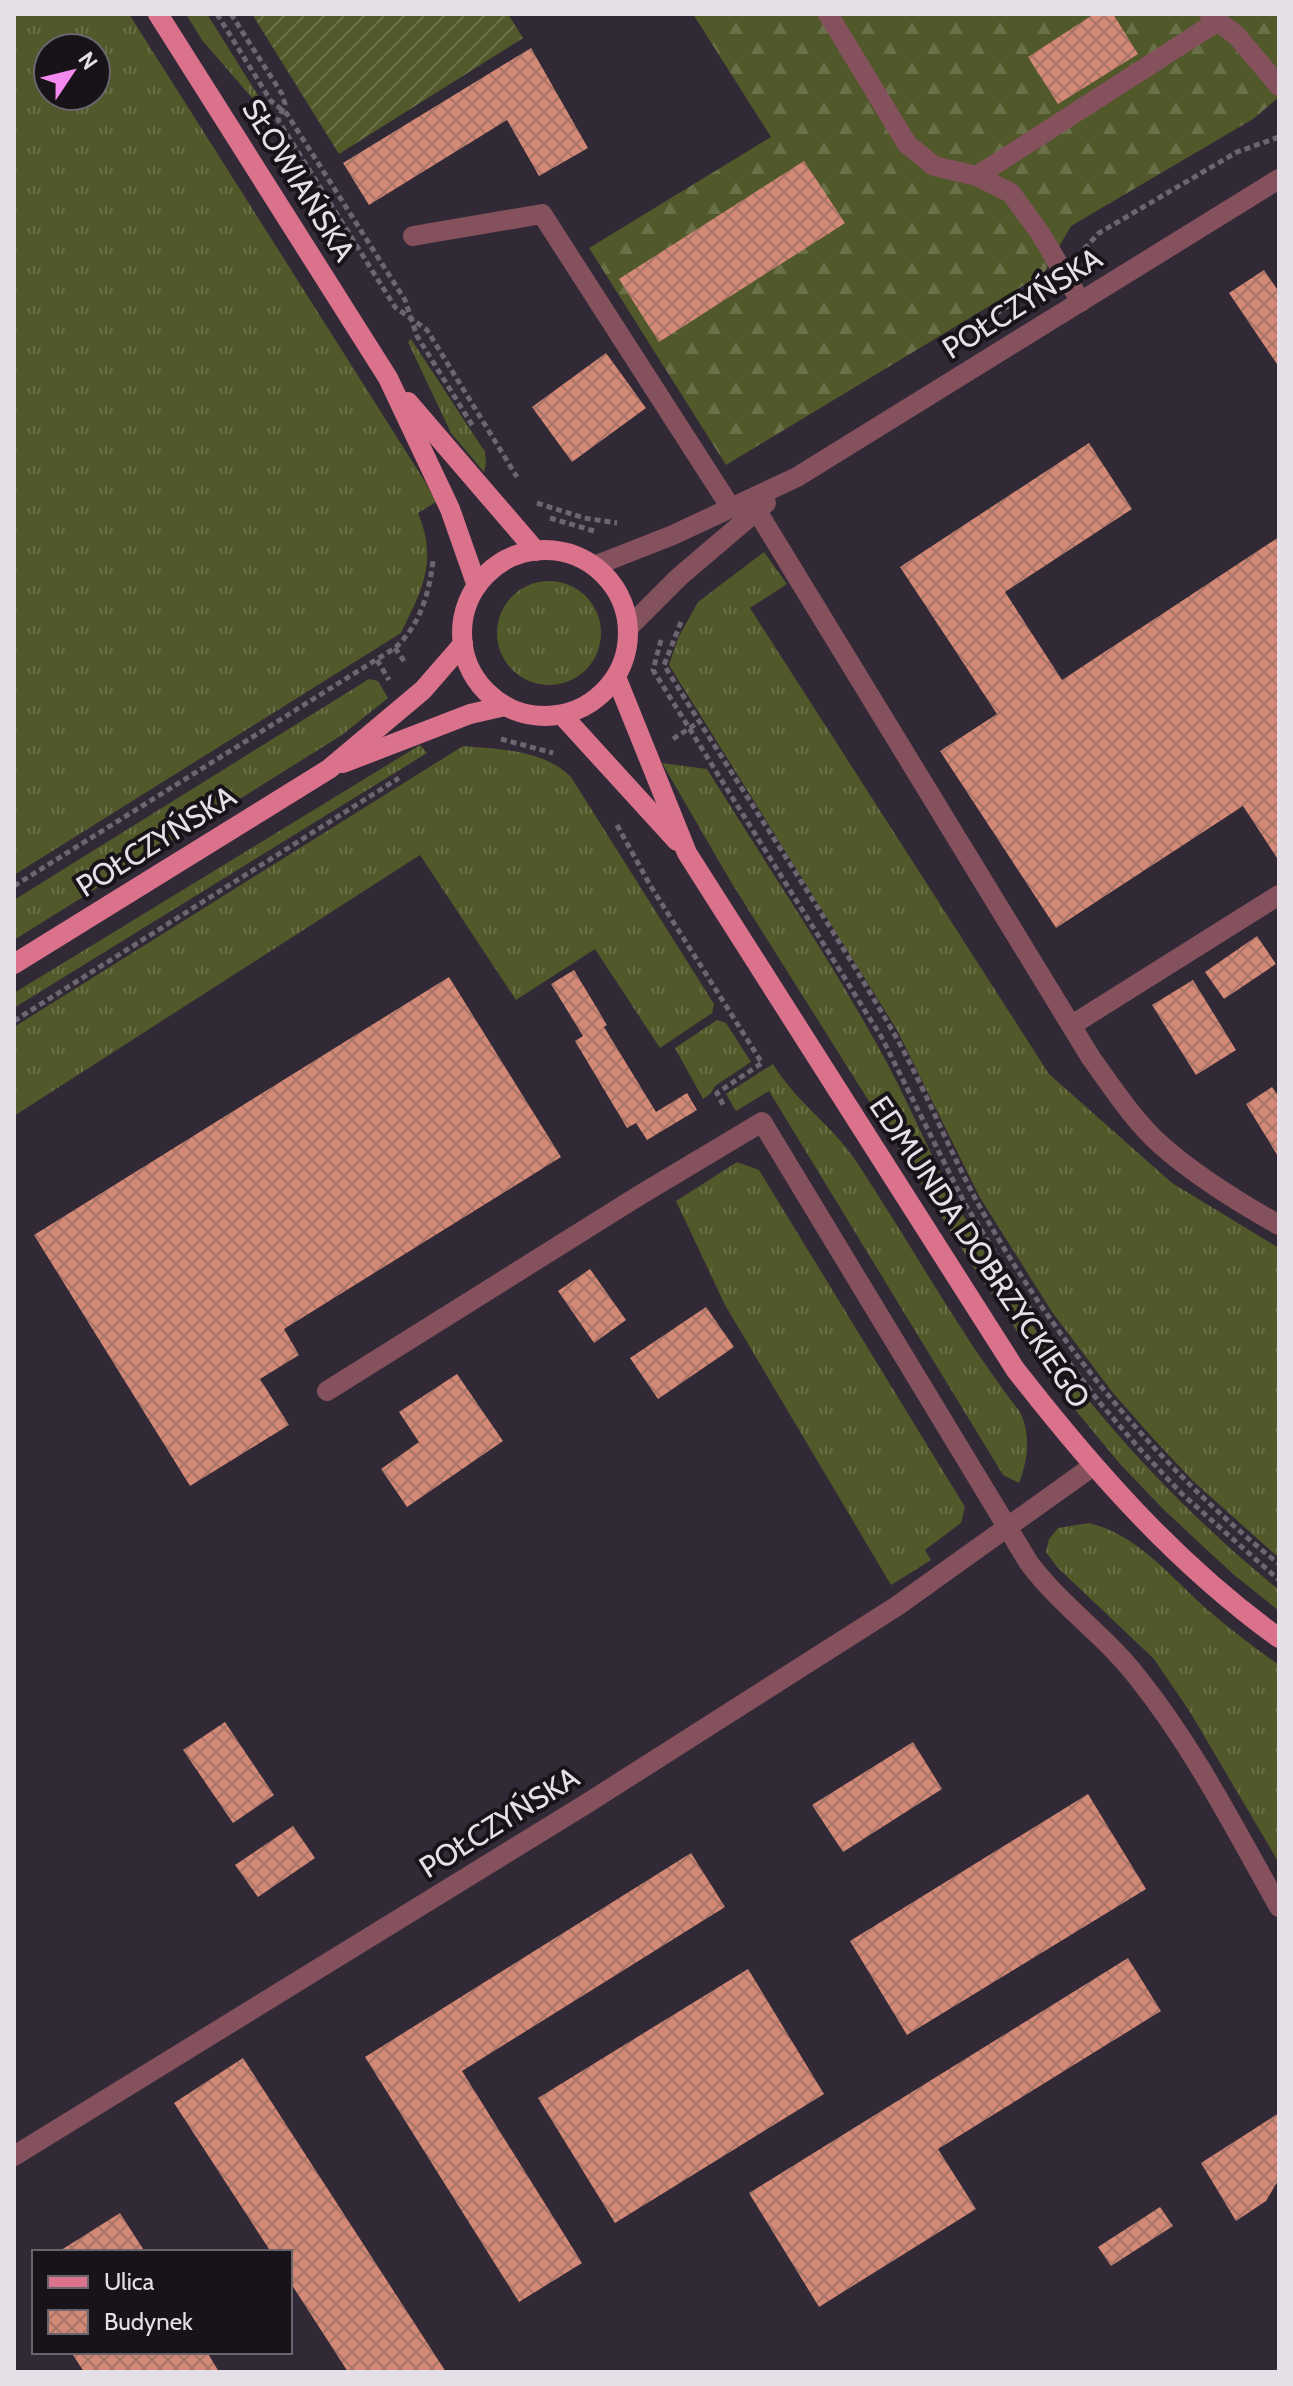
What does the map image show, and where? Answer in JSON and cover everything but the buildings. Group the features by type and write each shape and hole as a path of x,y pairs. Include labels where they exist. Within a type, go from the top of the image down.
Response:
{"main road":[{"name":"SŁOWIAŃSKA","path":"158,14 388,378 450,509 477,586"},
{"name":"SŁOWIAŃSKA","path":"388,378 536,551"},
{"path":"536,551 567,553 594,566 618,593 628,628 627,649 616,677 593,702 562,715 532,716 505,706 487,693 474,675 463,644 465,614 477,586 498,565 536,551"},
{"name":"POŁCZYŃSKA","path":"14,964 329,769 423,690 463,644"},
{"name":"EDMUNDA DOBRZYCKIEGO","path":"616,677 687,853"},
{"name":"POŁCZYŃSKA","path":"329,769 470,714 505,706"},
{"name":"EDMUNDA DOBRZYCKIEGO","path":"562,715 687,853 1015,1369 1126,1502 1183,1558 1279,1638"}],"street":[{"path":"828,14 907,144 934,166 977,176 1011,193 1040,233 1081,302"},
{"path":"977,176 1214,18 1237,36 1279,86"},
{"name":"POŁCZYŃSKA","path":"594,566 673,535 797,477 1279,179"},
{"path":"413,236 542,214 731,508"},
{"name":"POŁCZYŃSKA","path":"628,628 663,593 797,477"},
{"path":"757,511 1091,1058 1119,1097 1159,1144 1229,1196 1279,1225"},
{"path":"1072,1025 1279,895"},
{"path":"327,1391 762,1122 1008,1528 1047,1586 1137,1675 1195,1759 1279,1907"},
{"name":"POŁCZYŃSKA","path":"14,2156 586,1804 897,1606 1093,1466"}],"path":[{"path":"217,14 271,101 282,110 405,300 417,336 479,436"},
{"path":"231,14 282,94 285,104 278,120 395,307 427,330 518,479"},
{"path":"983,322 1063,272 1099,233 1237,152 1279,137"},
{"path":"531,500 584,518 627,523"},
{"path":"541,515 599,532"},
{"path":"14,886 395,648 407,637 429,592 434,551"},
{"path":"686,612 664,665 893,1032 975,1198 1048,1315 1109,1396 1189,1485 1279,1564"},
{"path":"665,630 653,670 686,730 882,1038 965,1204 1038,1322 1138,1447 1181,1493 1279,1580"},
{"path":"686,730 699,722"},
{"path":"490,739 556,755"},
{"path":"14,1021 411,770"},
{"path":"613,817 650,885 762,1063 717,1093 740,1135"}],"green space":[{"path":"14,14 129,14 424,480 436,502 418,513 427,546 427,561 421,589 401,633 14,875"},
{"path":"186,14 207,14 264,105 260,107 202,40"},
{"path":"252,14 508,14 523,38 339,154"},
{"path":"693,14 1279,14 1279,97 1253,119 1071,226 1044,273 726,465 589,248 771,137"},
{"path":"411,339 485,452 484,472 451,433 408,342"},
{"path":"764,552 787,584 750,608 1049,1074 1172,1183 1279,1248 1279,1558 1193,1481 1151,1436 1113,1393 1052,1312 979,1196 897,1030 669,665 678,638 698,602"},
{"path":"549,581 569,585 586,596 597,613 601,633 597,653 586,670 569,681 549,685 529,681 512,670 501,653 497,633 501,613 512,596 529,585"},
{"path":"369,679 378,681 388,698 342,735 14,940 14,900"},
{"path":"420,745 427,753 14,1008 14,993"},
{"path":"463,746 534,756 548,761 571,777 714,1004 712,1013 660,1048 595,949 516,1000 420,855 14,1116 14,1027"},
{"path":"662,763 707,769 855,1006 959,1208 1025,1315 1062,1366 1142,1461 1231,1549 1279,1590 1279,1611 1233,1574 1164,1510 1120,1464 1048,1377 972,1265 731,882"},
{"path":"717,1020 726,1023 751,1062 715,1086 703,1099 675,1048"},
{"path":"773,1064 792,1090 856,1161 956,1320 1020,1412 1026,1430 1027,1448 1019,1483 1003,1475 769,1091 736,1111 726,1094"},
{"path":"737,1162 759,1170 965,1507 961,1523 925,1550 931,1560 891,1585 725,1305 676,1201"},
{"path":"1089,1523 1124,1537 1139,1548 1217,1618 1279,1665 1279,1863 1190,1712 1154,1659 1057,1567 1046,1552 1049,1539 1058,1528"}]}
